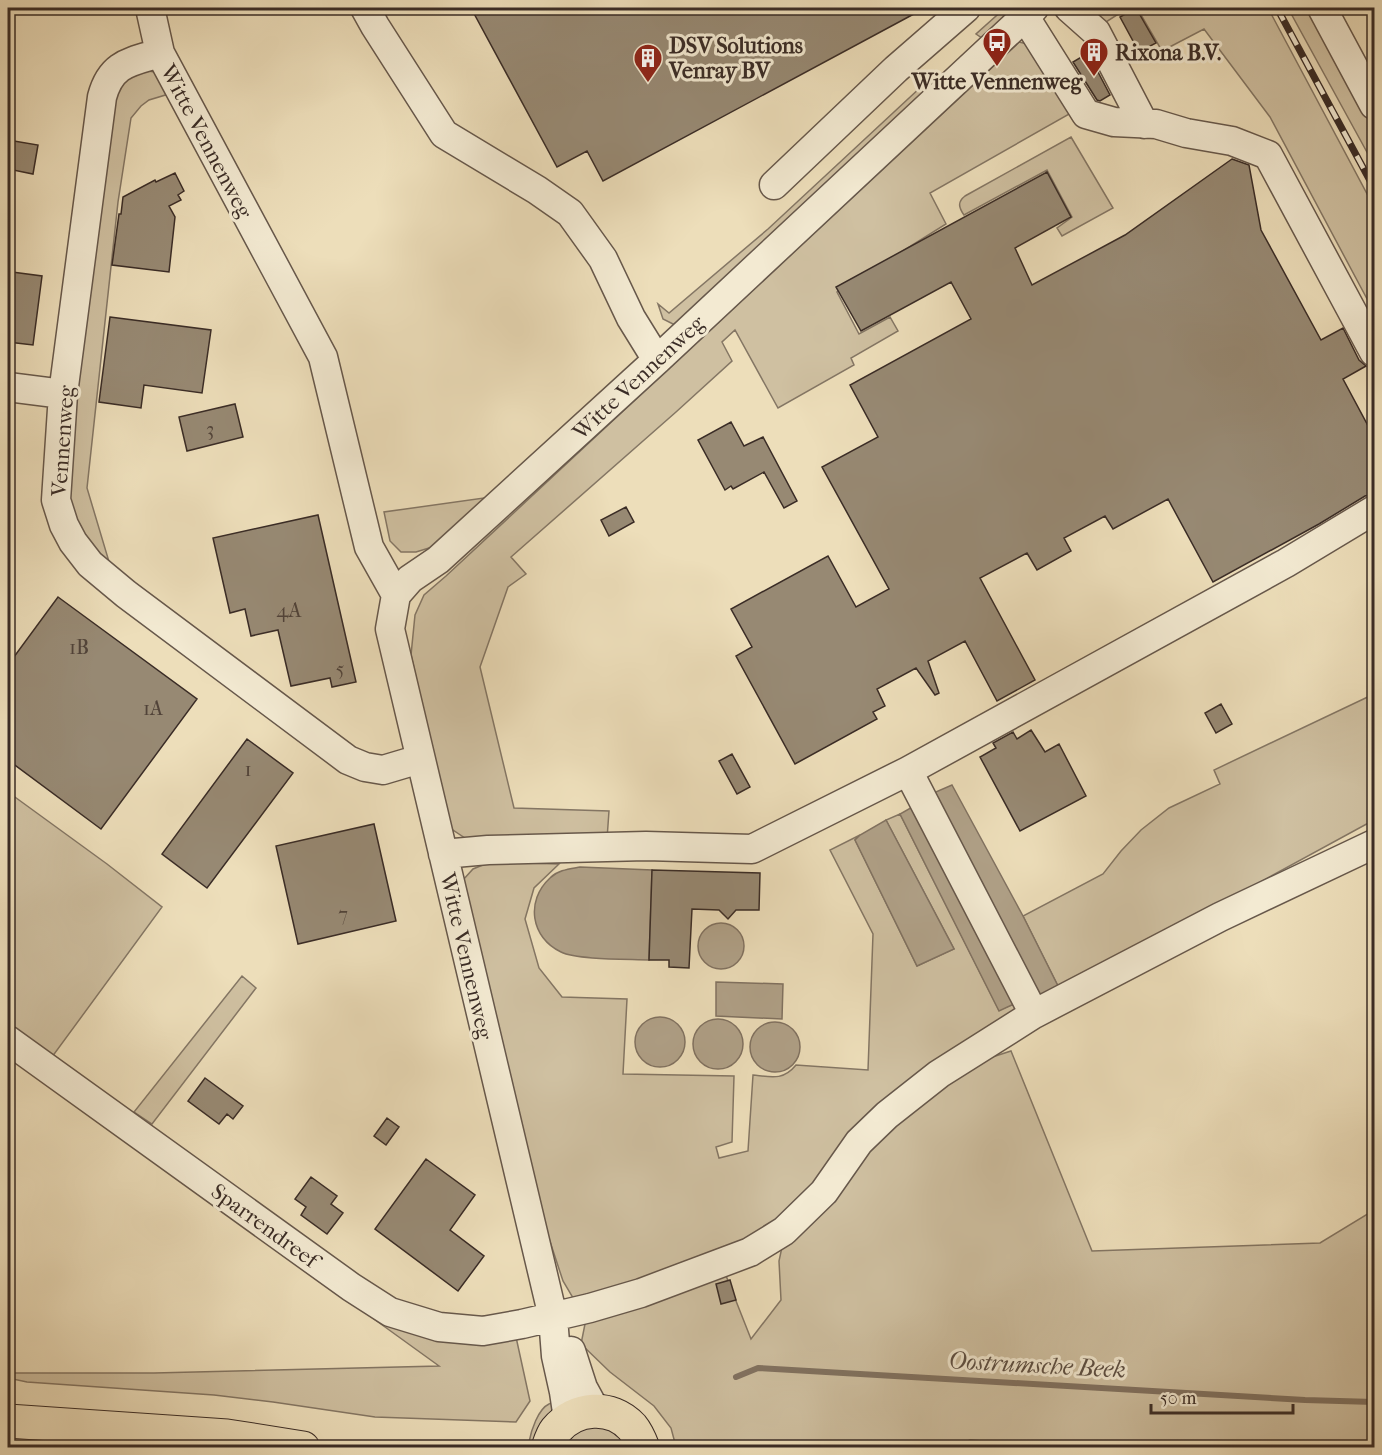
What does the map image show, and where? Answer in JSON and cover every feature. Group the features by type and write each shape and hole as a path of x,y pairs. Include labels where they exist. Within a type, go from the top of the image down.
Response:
{"main road":[{"path":"546,1447 555,1431 582,1415 608,1412 620,1417 630,1425 643,1448"},
{"path":"8,1420 227,1436 303,1448"}],"street":[{"name":"Witte Vennenweg","path":"150,8 160,53 323,357 369,547 396,595"},
{"path":"365,8 444,134 537,190 570,213 603,259 631,318 657,360"},
{"path":"774,185 896,69 966,8"},
{"path":"1069,8 1096,32 1144,124"},
{"path":"1322,8 1374,105"},
{"name":"Witte Vennenweg","path":"582,1415 564,1392 556,1356 553,1317 390,629 396,595 410,579 438,560 657,360 1030,12"},
{"path":"1030,12 1086,114 1114,122 1156,124 1186,133 1232,141 1268,155 1374,352"},
{"name":"Vennenweg","path":"160,53 128,63 113,72 105,84 102,97 63,394 56,500 64,525 73,542 90,564 126,594 348,760 365,767 383,770 420,759"},
{"path":"8,387 63,394"},
{"path":"443,854 488,850 646,846 752,849 908,771 1286,563 1374,510"},
{"path":"908,771 1034,1014"},
{"path":"553,1317 641,1293 750,1252 784,1231 824,1192 859,1142 887,1114 939,1074 1034,1014 1220,917 1374,844"},
{"name":"Sparrendreef","path":"8,1040 351,1287 390,1312 439,1327 483,1330 553,1317"}],"shaded area":[{"path":"1005,8 1013,8 1013,10 982,38 976,34"},
{"path":"1092,8 1117,8 1120,13 1103,24"},
{"path":"1137,8 1268,8 1374,207 1374,312 1270,117 1204,29 1162,51"},
{"path":"1288,8 1310,8 1374,127 1374,165"},
{"path":"1019,42 1036,46 1071,113 930,193 946,224 837,292 859,334 890,317 898,331 851,358 854,365 778,408 735,330 722,342 732,361 511,557 526,574 508,587 480,667 514,808 609,811 607,839 465,838 450,828 411,655 415,615 424,595"},
{"path":"141,70 155,72 172,93 149,100 131,118 118,202 87,488 110,565 86,543 64,505 105,126 121,75"},
{"path":"936,73 939,79 675,325 663,319 658,304 669,313 768,229"},
{"path":"1071,137 1113,208 1062,236 1057,228 1072,217 1047,170 964,215 960,205 965,196"},
{"path":"491,497 442,544 416,552 401,552 390,541 384,512"},
{"path":"1374,694 1374,820 1059,988 1023,916 1103,874 1141,830 1169,808 1220,784 1214,770"},
{"path":"952,785 1059,988 1036,1000 931,794"},
{"path":"8,792 162,907 52,1057 8,1025"},
{"path":"914,806 1014,1004 999,1011 900,814"},
{"path":"900,814 999,1010 1014,1004 1020,1018 808,1202 723,1257 573,1298 563,1281 540,1211 463,880 473,869 490,862 559,864 534,888 525,919 539,968 562,997 627,999 623,1074 734,1076 732,1142 716,1147 719,1158 748,1151 753,1075 781,1076 796,1065 868,1070 873,934 830,850 860,835 855,840 917,966 954,949 886,820"},
{"path":"886,820 954,949 917,966 855,840"},
{"path":"580,867 652,870 649,960 569,955 551,946 543,938 535,918 537,897 542,887 557,873"},
{"path":"721,923 737,930 744,946 737,962 721,969 705,962 698,946 705,930"},
{"path":"242,976 256,988 152,1124 134,1112"},
{"path":"716,982 783,984 782,1019 716,1016"},
{"path":"655,1017 665,1017 678,1024 685,1037 685,1047 678,1060 665,1067 655,1067 646,1063 639,1056 635,1047 635,1037 639,1028 646,1021"},
{"path":"713,1019 723,1019 736,1026 743,1039 743,1049 736,1062 723,1069 713,1069 704,1065 697,1058 693,1049 693,1039 697,1030 704,1023"},
{"path":"770,1022 780,1022 793,1029 800,1042 800,1052 793,1065 780,1072 770,1072 761,1068 754,1061 750,1052 750,1042 754,1033 761,1026"},
{"path":"1011,1051 1092,1251 1320,1243 1374,1210 1374,1447 1072,1448 970,1440 955,1446 895,1447 675,1443 671,1428 654,1406 610,1372 581,1344 585,1324 590,1314 723,1268 751,1339 781,1300 779,1261 782,1247 876,1132 980,1061"},
{"path":"367,1314 516,1337 530,1401 516,1422 375,1417 214,1395 27,1382 8,1378 8,1373 154,1373 439,1366"},
{"path":"559,1402 544,1438 529,1442 538,1415 550,1403"},
{"path":"586,1425 615,1430 629,1448 561,1448 563,1442"}],"building":[{"name":"DSV Solutions Venray BV","path":"471,8 925,8 603,181 587,151 557,167"},
{"path":"1136,8 1156,43 1139,52 1120,17"},
{"name":"Rixona B.V.","path":"1088,53 1110,95 1100,101 1097,100 1073,62"},
{"path":"8,140 38,145 33,174 8,169"},
{"path":"1232,159 1249,165 1261,230 1321,340 1343,328 1359,360 1366,366 1343,379 1374,437 1374,494 1365,496 1213,582 1168,499 1113,529 1105,516 1064,538 1071,551 1037,570 1027,553 980,578 1035,680 997,701 965,641 928,661 939,693 935,695 916,668 877,689 885,706 873,712 877,719 795,764 736,656 752,647 731,609 828,556 856,607 889,589 822,467 878,437 850,385 971,319 951,282 861,331 836,287 1047,172 1071,217 1015,248 1032,285 1125,235"},
{"path":"175,173 184,191 178,195 181,200 169,206 175,217 169,272 112,265 123,197 155,180 156,182"},
{"path":"12,272 42,276 33,345 8,342 8,309"},
{"path":"110,317 211,330 202,393 144,385 141,408 99,402"},
{"path":"235,404 243,437 187,451 179,417"},
{"path":"731,422 744,446 763,437 797,501 784,508 764,472 733,489 731,486 725,490 698,440"},
{"path":"626,507 634,522 609,536 601,520"},
{"path":"318,515 356,682 332,687 330,678 291,686 278,630 251,636 245,609 230,613 213,538"},
{"path":"58,597 197,699 101,829 8,760 8,665"},
{"path":"1221,704 1232,724 1216,733 1205,713"},
{"path":"1031,730 1045,752 1059,744 1086,796 1020,831 980,757 996,748 993,743 1013,732 1017,739"},
{"path":"247,739 293,773 207,888 162,854"},
{"path":"732,754 750,787 737,794 719,761"},
{"path":"374,824 396,921 298,944 276,846"},
{"path":"652,870 760,873 759,910 736,910 728,919 719,910 692,909 689,968 669,967 669,960 649,960"},
{"path":"205,1078 243,1106 233,1119 227,1114 219,1124 188,1101"},
{"path":"387,1118 399,1127 386,1145 374,1136"},
{"path":"426,1159 475,1195 450,1230 484,1256 458,1291 375,1229"},
{"path":"311,1177 337,1196 331,1204 343,1213 327,1234 301,1215 306,1207 295,1199"},
{"path":"730,1280 736,1300 721,1304 716,1284"}],"waterway":[{"name":"Oostrumsche Beek","path":"736,1377 758,1368 1305,1400 1374,1402"}],"railway":[{"path":"1277,8 1374,188"}],"place":[{"name":"Witte Vennenweg","path":"997,68"},
{"name":"Rixona B.V.","path":"1094,78"},
{"name":"DSV Solutions Venray BV","path":"648,84"}]}
